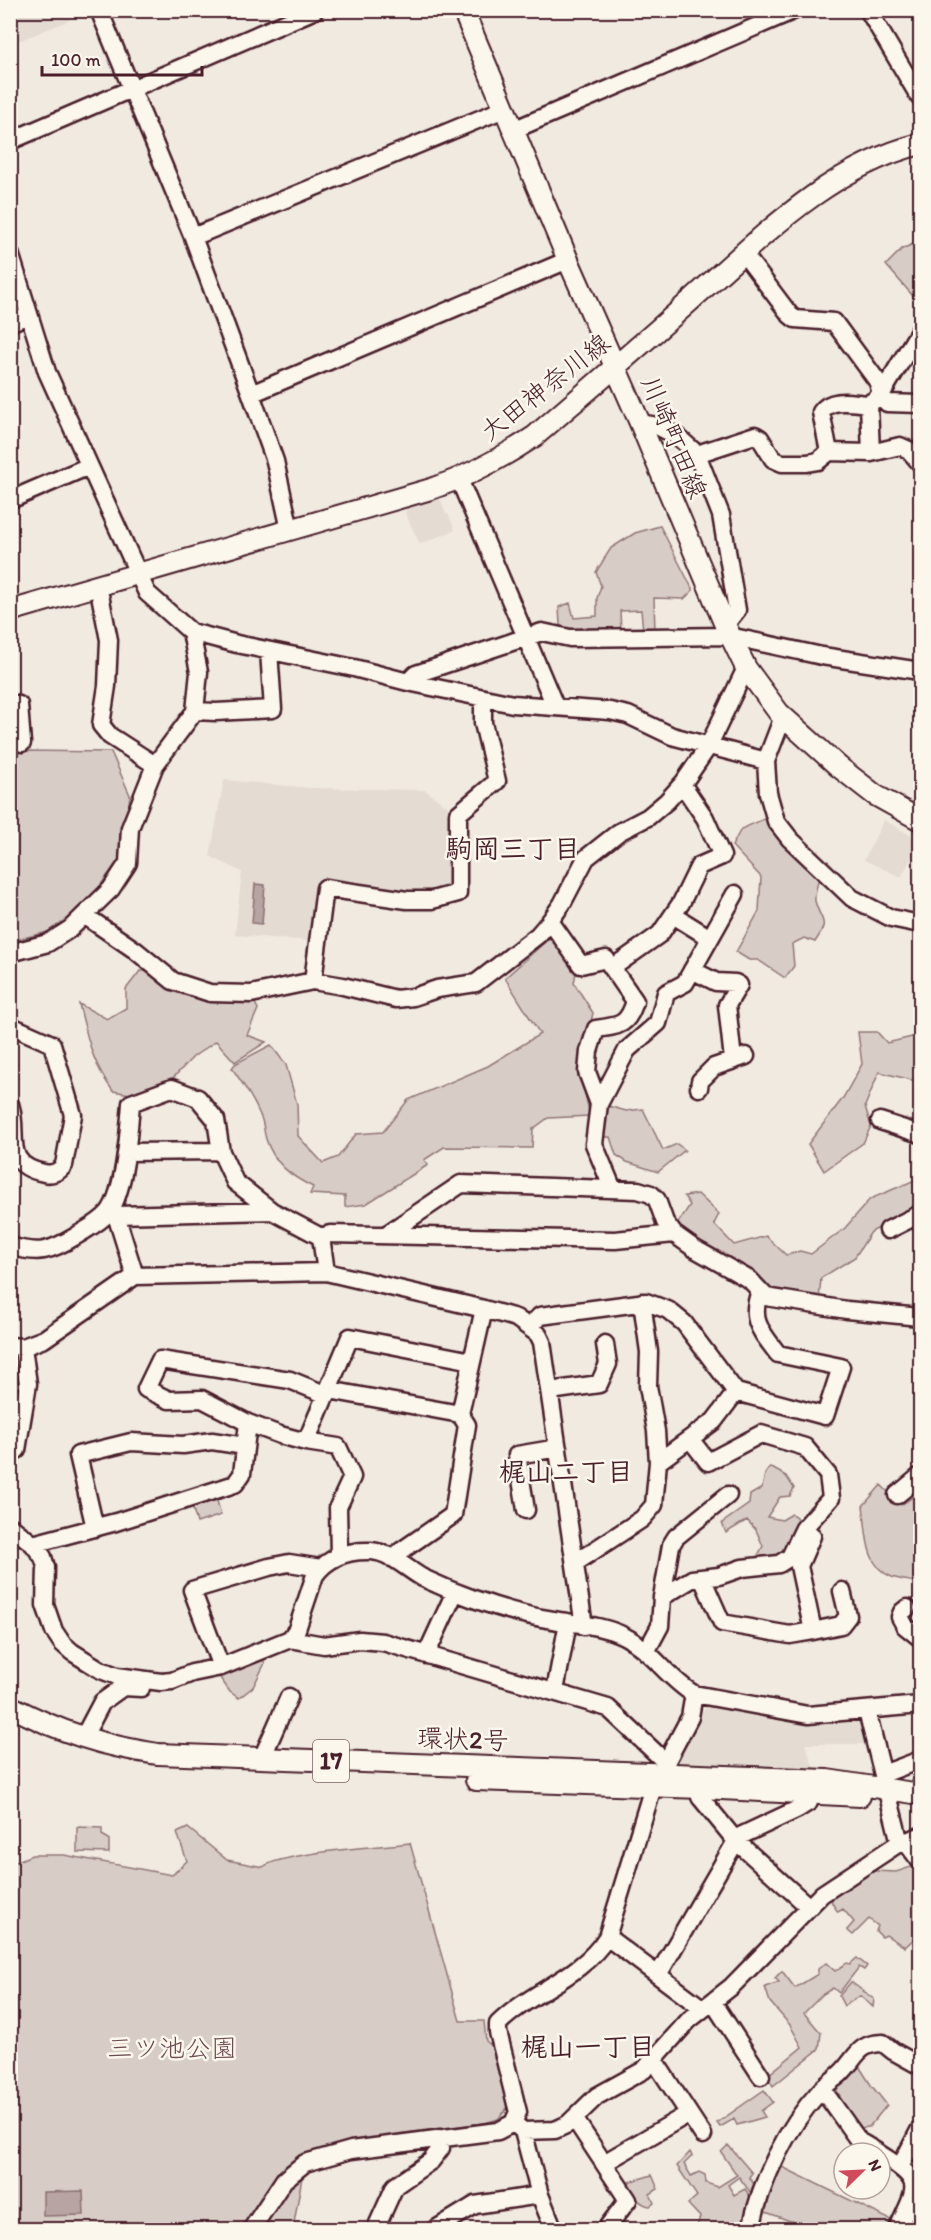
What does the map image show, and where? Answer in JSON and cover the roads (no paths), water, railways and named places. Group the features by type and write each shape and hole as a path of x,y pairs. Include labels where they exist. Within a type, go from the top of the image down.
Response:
{"main road":[{"name":"川崎町田線","path":"463,10 727,630 746,668 783,717 839,767 866,788 921,820"},
{"name":"大田神奈川線","path":"10,611 431,489 459,479 498,460 535,436 744,254 825,187 871,161 921,144"},
{"name":"環状2号","path":"10,1706 82,1738 158,1754 660,1773 809,1786"},
{"name":"環状2号","path":"10,1720 55,1741 92,1754 136,1764 241,1771 660,1773 701,1788 886,1787 921,1794"},
{"name":"環状2号","path":"886,1787 921,1806"}],"street":[{"path":"99,10 192,237 251,394 275,461 290,530"},
{"path":"10,141 315,10"},
{"path":"513,130 795,10"},
{"path":"868,10 921,99"},
{"path":"192,237 504,109"},
{"path":"10,253 47,372 147,593 190,632 513,704 610,711 628,715 672,736 766,761"},
{"path":"744,254 795,319 834,322 878,382 871,453"},
{"path":"251,394 568,260"},
{"path":"10,323 28,315"},
{"path":"875,400 921,330"},
{"path":"829,453 821,412 824,407 833,402 875,400 886,403 921,404"},
{"path":"640,423 657,426 678,437 697,454 721,515 732,574 737,610 727,630"},
{"path":"697,454 755,435 760,438 773,459 782,463 807,463 818,461 829,453 871,453 900,446 909,450 921,463"},
{"path":"10,500 89,466"},
{"path":"459,479 555,706"},
{"path":"98,585 109,640 107,686 101,725 110,736 155,765"},
{"path":"408,682 416,674 542,632 570,638 727,630 822,656 921,672"},
{"path":"10,952 48,943 70,929 111,889 129,863 130,828 155,765 195,711 200,672 190,632"},
{"path":"195,711 273,709 269,651"},
{"path":"84,915 135,950 173,981 210,993 250,994 313,981 396,999 413,998 437,989 476,983 538,935 550,921 586,858 619,832 648,817 682,784 708,747 746,668"},
{"path":"313,981 325,888 407,900 432,900 458,893 458,814 497,781 483,723 483,698"},
{"path":"10,703 19,705 22,743"},
{"path":"783,717 766,761 768,793 776,822 790,839 852,898 891,918 920,922"},
{"path":"612,968 660,934 681,903 699,866 722,856 705,818 682,784"},
{"path":"612,1187 594,1144 598,1104 627,1050 658,1023 666,993 685,983 735,894"},
{"path":"673,915 710,938"},
{"path":"550,921 580,965 601,959 606,960 635,1001 631,1017 618,1026 596,1029 589,1051 587,1072 598,1104"},
{"path":"692,970 716,982 738,985 728,1005 740,1058 714,1067 700,1081 699,1088"},
{"path":"10,1029 16,1028 52,1044 73,1115 62,1169 51,1174 29,1170 18,1159 13,1144 13,1113 10,1104"},
{"path":"135,1276 113,1213 127,1152 131,1103 172,1088 198,1098 216,1120 221,1151 235,1182 272,1211 321,1236 387,1234 494,1239 615,1240 674,1234"},
{"path":"880,1121 921,1134"},
{"path":"127,1152 221,1151"},
{"path":"387,1234 461,1184 612,1187 638,1190 651,1194 657,1200 665,1222 674,1234 695,1249 750,1280 766,1297 847,1310 921,1317"},
{"path":"10,1246 25,1250 52,1250 113,1213 272,1211"},
{"path":"888,1230 921,1214"},
{"path":"321,1236 326,1272"},
{"path":"17,1450 28,1384 17,1346 44,1339 135,1276 326,1272 516,1318 538,1334 542,1342 575,1563 576,1624 555,1691"},
{"path":"529,1328 540,1316 646,1302 668,1310 684,1323 736,1392 825,1416 841,1367 778,1354 757,1326 756,1302 760,1291"},
{"path":"575,1563 642,1519 654,1505 658,1461 656,1431 648,1386 649,1352 642,1302"},
{"path":"391,1558 453,1515 467,1425 460,1414 484,1309"},
{"path":"306,1442 350,1337 472,1361"},
{"path":"550,1391 599,1384 608,1364 605,1344"},
{"path":"339,1555 338,1507 352,1477 338,1447 280,1436 248,1423 202,1399 169,1400 146,1389 160,1360 290,1380 328,1392 460,1414"},
{"path":"658,1461 714,1421 736,1392"},
{"path":"33,1544 235,1484 242,1474 248,1423"},
{"path":"662,1597 692,1579 719,1576 742,1568 779,1564 790,1557 804,1528 831,1498 828,1475 805,1447 762,1434 708,1462 690,1439"},
{"path":"95,1527 78,1455 131,1442 183,1445 212,1441 246,1446"},
{"path":"526,1510 517,1455 558,1448"},
{"path":"897,1495 921,1476"},
{"path":"646,1652 660,1626 662,1597 671,1545 676,1537 728,1495"},
{"path":"10,1526 33,1544 43,1557 46,1567 45,1605 54,1630 62,1643 84,1661 109,1673 161,1682 172,1681"},
{"path":"804,1528 812,1536 799,1566 813,1631"},
{"path":"82,1738 102,1702 123,1687 159,1690 192,1672 221,1667 290,1638 297,1629 315,1575 339,1555 359,1551 374,1551 391,1558 422,1577 475,1600 624,1636 694,1694 808,1715 921,1705"},
{"path":"221,1667 186,1592 289,1563 321,1568"},
{"path":"702,1578 722,1623 790,1635 841,1625 848,1616 842,1591"},
{"path":"426,1655 454,1592"},
{"path":"908,1608 902,1612 900,1617 905,1626 921,1638"},
{"path":"290,1638 324,1645 360,1640 375,1641 608,1708 660,1757 660,1773"},
{"path":"554,2229 540,2195 518,2127 518,2112 498,2024 582,1965 600,1948 607,1937 660,1773 690,1717 694,1694"},
{"path":"262,1758 289,1697"},
{"path":"867,1711 886,1787 908,1840 921,1861"},
{"path":"886,1787 921,1760"},
{"path":"657,1975 735,1840 808,1802 809,1786"},
{"path":"701,1788 700,1797 735,1840 809,1907"},
{"path":"251,2229 284,2180 305,2163 351,2150 518,2127 555,2130 568,2124 597,2096 644,2070 689,2020 731,1987 809,1907 840,1881 908,1840"},
{"path":"607,1937 657,1975 708,2005 761,2076"},
{"path":"751,2229 755,2208 775,2157 822,2089 842,2072 854,2056 870,2043 883,2043 921,2066"},
{"path":"654,2060 703,2135"},
{"path":"822,2089 861,2141"},
{"path":"604,2163 688,2114"},
{"path":"574,2118 628,2200 605,2229"},
{"path":"900,2167 921,2129"},
{"path":"375,2229 395,2186 431,2161 441,2148 439,2138"},
{"path":"892,2162 913,2180 914,2192 897,2229"},
{"path":"434,2229 475,2205 540,2195"}],"district":[{"name":"駒岡三丁目","path":"513,849"},
{"name":"梶山二丁目","path":"566,1472"},
{"name":"梶山一丁目","path":"588,2047"}],"park label":[{"name":"三ツ池公園","path":"172,2048"}]}
